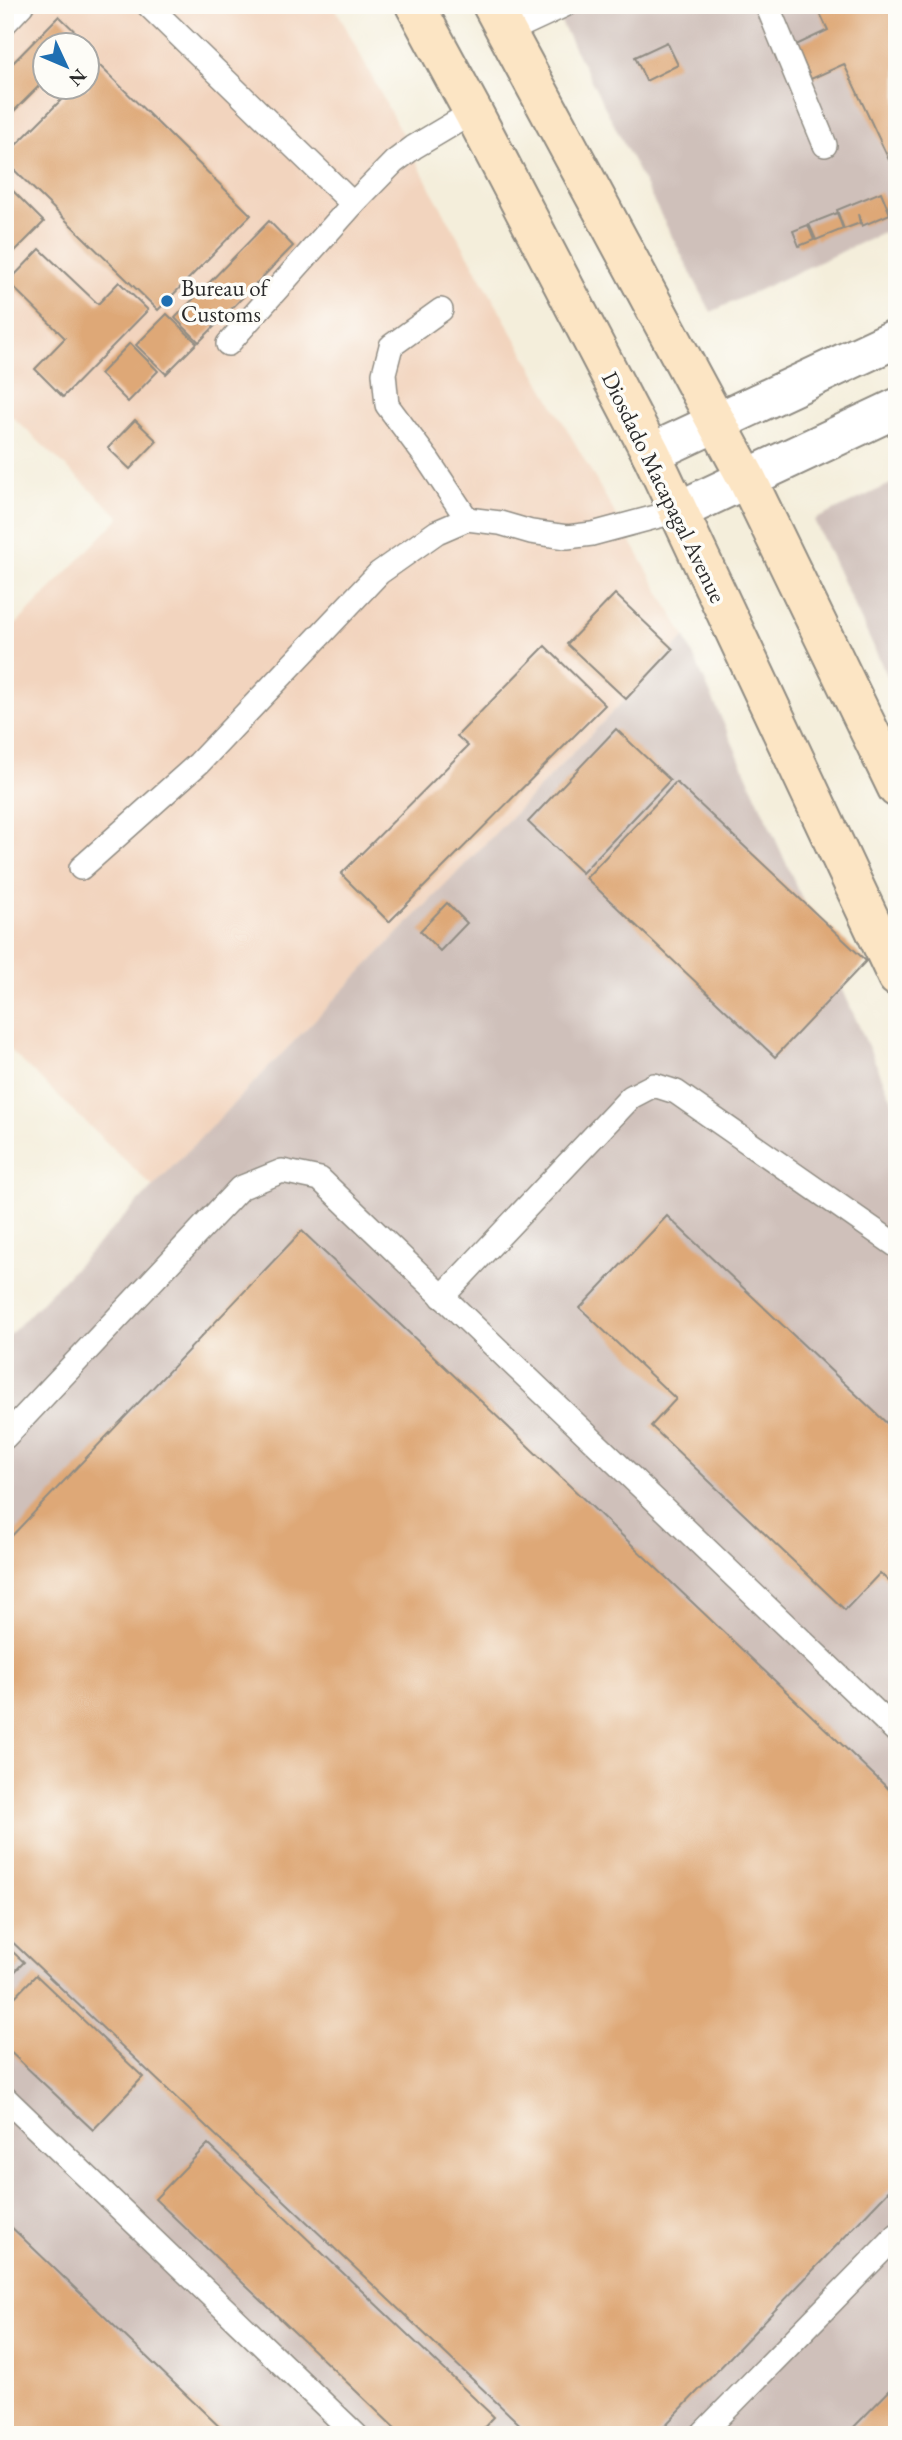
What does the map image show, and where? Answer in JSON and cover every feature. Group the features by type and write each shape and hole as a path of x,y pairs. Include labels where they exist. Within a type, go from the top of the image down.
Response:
{"main road":[{"name":"Diosdado Macapagal Avenue","path":"415,5 651,453 897,976"},
{"path":"500,19 747,479 897,788"}],"street":[{"path":"651,453 897,338"},
{"path":"678,511 897,408"}],"lane":[{"path":"5,23 22,5"},
{"path":"148,5 353,204"},
{"path":"500,19 565,5"},
{"path":"766,5 825,145"},
{"path":"228,344 394,162 473,112"},
{"path":"441,310 391,346 384,373 387,405 467,519"},
{"path":"81,868 198,763 379,573 437,532 467,519 567,537 593,534 678,511"},
{"path":"442,1297 631,1097 654,1086 676,1092 897,1246"},
{"path":"5,1437 240,1188 282,1171 320,1179 897,1732"},
{"path":"5,2098 356,2435"},
{"path":"701,2435 897,2235"}],"shaded area":[{"path":"5,5 334,5 433,193 685,637 153,1187 5,1045 5,636 120,517 5,410"},
{"path":"552,5 897,5 897,226 711,312"},
{"path":"897,481 897,697 814,520"},
{"path":"685,637 897,1111 897,2435 5,2435 5,1340"}],"building":[{"path":"816,5 897,5 897,157 889,160 844,64 811,79 796,45 828,30"},
{"path":"59,16 76,32 43,32"},
{"path":"667,42 678,65 646,81 635,57"},
{"path":"32,44 32,93 5,120 5,71"},
{"path":"102,68 251,215 158,310 5,161 5,156 59,102 102,102"},
{"path":"5,183 44,222 5,261"},
{"path":"881,192 890,214 862,226 858,214 860,223 844,229 837,210"},
{"path":"837,213 843,229 816,240 809,224"},
{"path":"269,221 293,246 199,342 175,318"},
{"path":"808,225 814,240 799,246 793,231"},
{"path":"40,249 98,304 119,282 148,310 63,397 35,369 65,338 8,282"},
{"path":"167,314 197,343 166,374 136,345"},
{"path":"130,343 158,371 128,402 100,374"},
{"path":"135,420 157,441 130,469 108,448"},
{"path":"615,594 673,649 626,699 567,644"},
{"path":"545,646 605,705 389,922 341,874 468,746 457,736"},
{"path":"616,729 670,780 582,873 528,822"},
{"path":"676,782 866,961 775,1057 586,878"},
{"path":"447,903 467,923 440,951 420,931"},
{"path":"667,1216 894,1430 897,1427 897,1589 880,1573 845,1610 651,1426 676,1399 580,1308"},
{"path":"302,1231 897,1797 897,2182 656,2435 531,2435 5,1935 5,1543"},
{"path":"5,1945 24,1962 5,1982"},
{"path":"36,1975 143,2077 93,2130 5,2047 5,2007"},
{"path":"208,2144 494,2417 477,2435 402,2435 155,2199"},
{"path":"5,2221 228,2435 5,2435"},
{"path":"897,2383 897,2435 846,2435"}],"place":[{"name":"Bureau of Customs","path":"167,301"}]}
